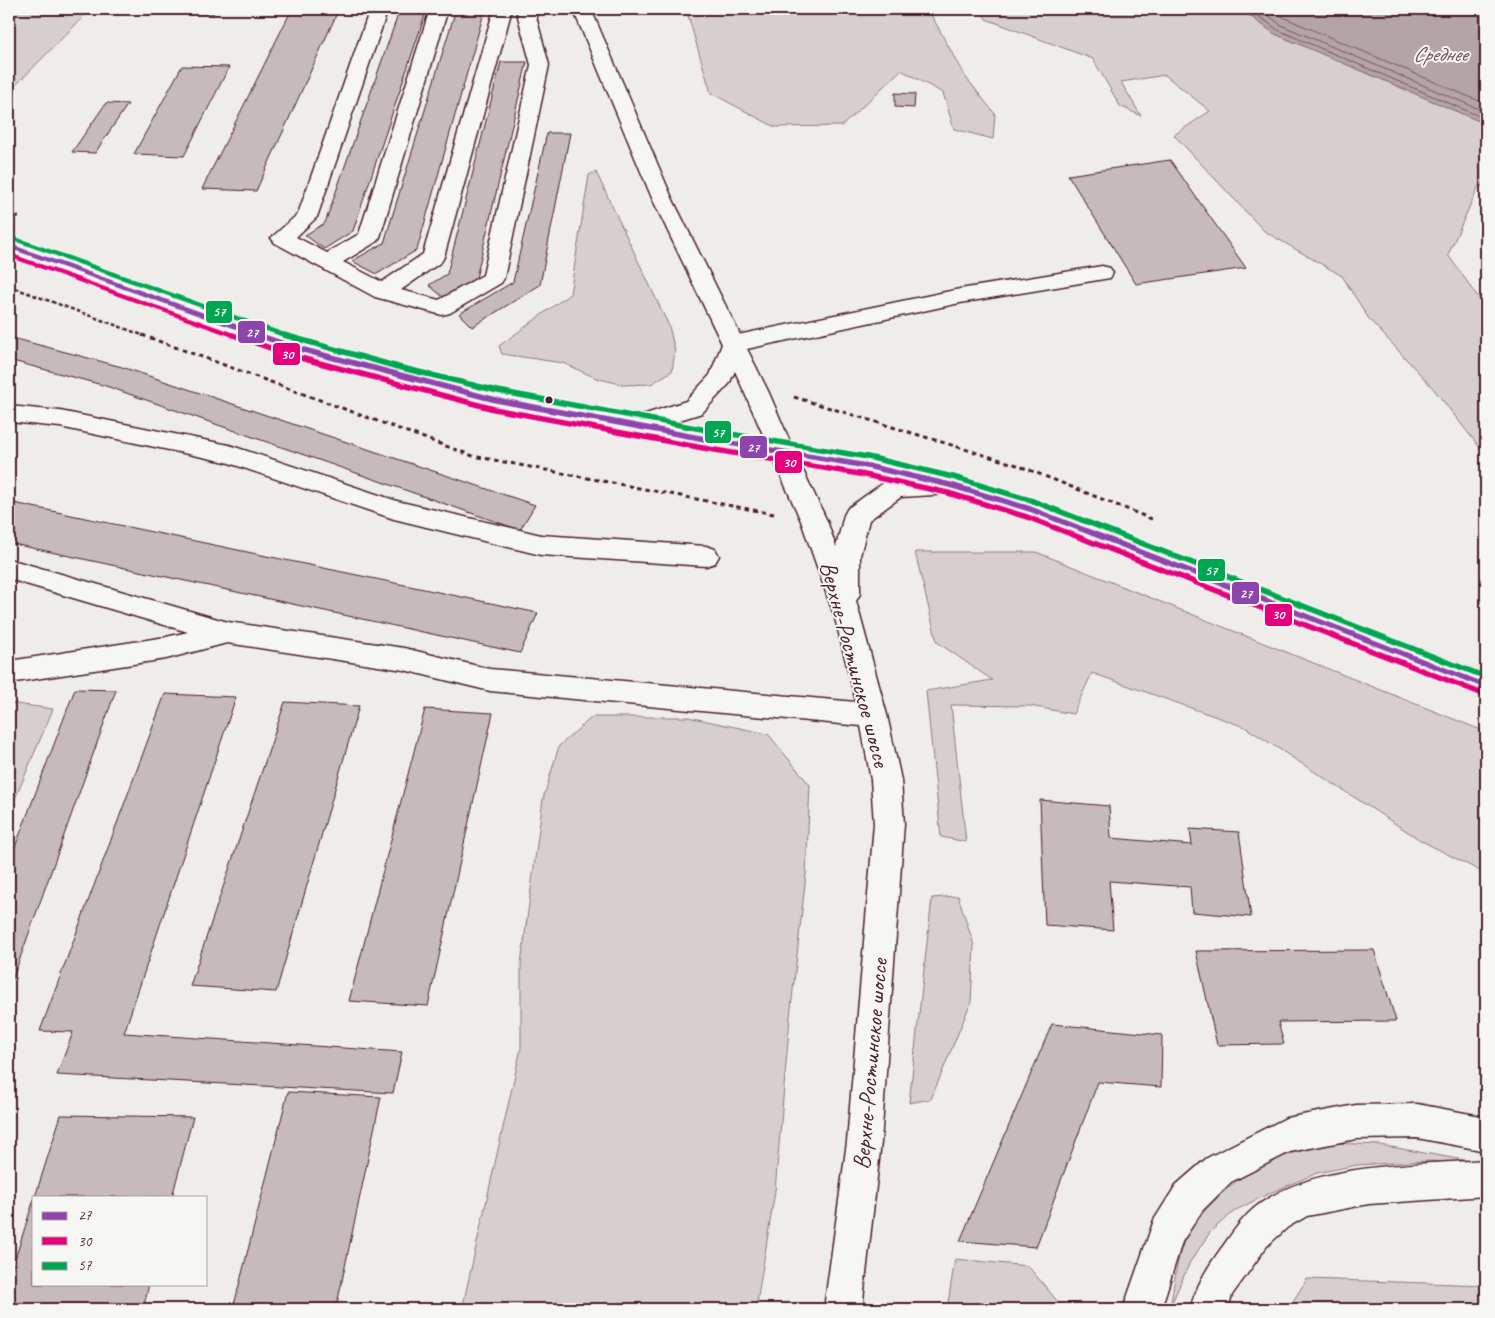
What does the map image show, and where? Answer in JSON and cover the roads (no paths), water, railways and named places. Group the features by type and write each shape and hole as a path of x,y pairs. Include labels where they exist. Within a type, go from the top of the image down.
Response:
{"street":[{"path":"379,9 307,218 282,238 383,292 442,308 494,278 540,65 525,9"},
{"path":"328,262 369,237 439,9"},
{"path":"383,292 433,257 503,9"},
{"name":"Верхне-Ростинское шоссе","path":"582,9 662,198 757,393 814,521 848,618 873,715 886,780 889,824 864,1142 843,1309"},
{"path":"9,246 296,348 496,400 867,466 950,485 1030,508 1486,686"},
{"path":"635,426 694,407 721,378 733,344 960,296 1102,273"},
{"path":"9,414 60,419 229,454 394,510 541,545 706,556"},
{"path":"848,618 847,556 857,514 896,488 950,485"},
{"path":"9,569 228,633 404,659 490,680 873,715"},
{"path":"9,672 166,648 228,633"},
{"path":"1142,1309 1167,1233 1188,1198 1219,1170 1286,1134 1356,1122 1408,1121 1486,1134"},
{"path":"1209,1309 1216,1286 1254,1233 1275,1214 1302,1200 1369,1186 1486,1178"}],"water":[{"name":"Среднее","path":"1241,9 1486,9 1486,124 1275,34"}]}
